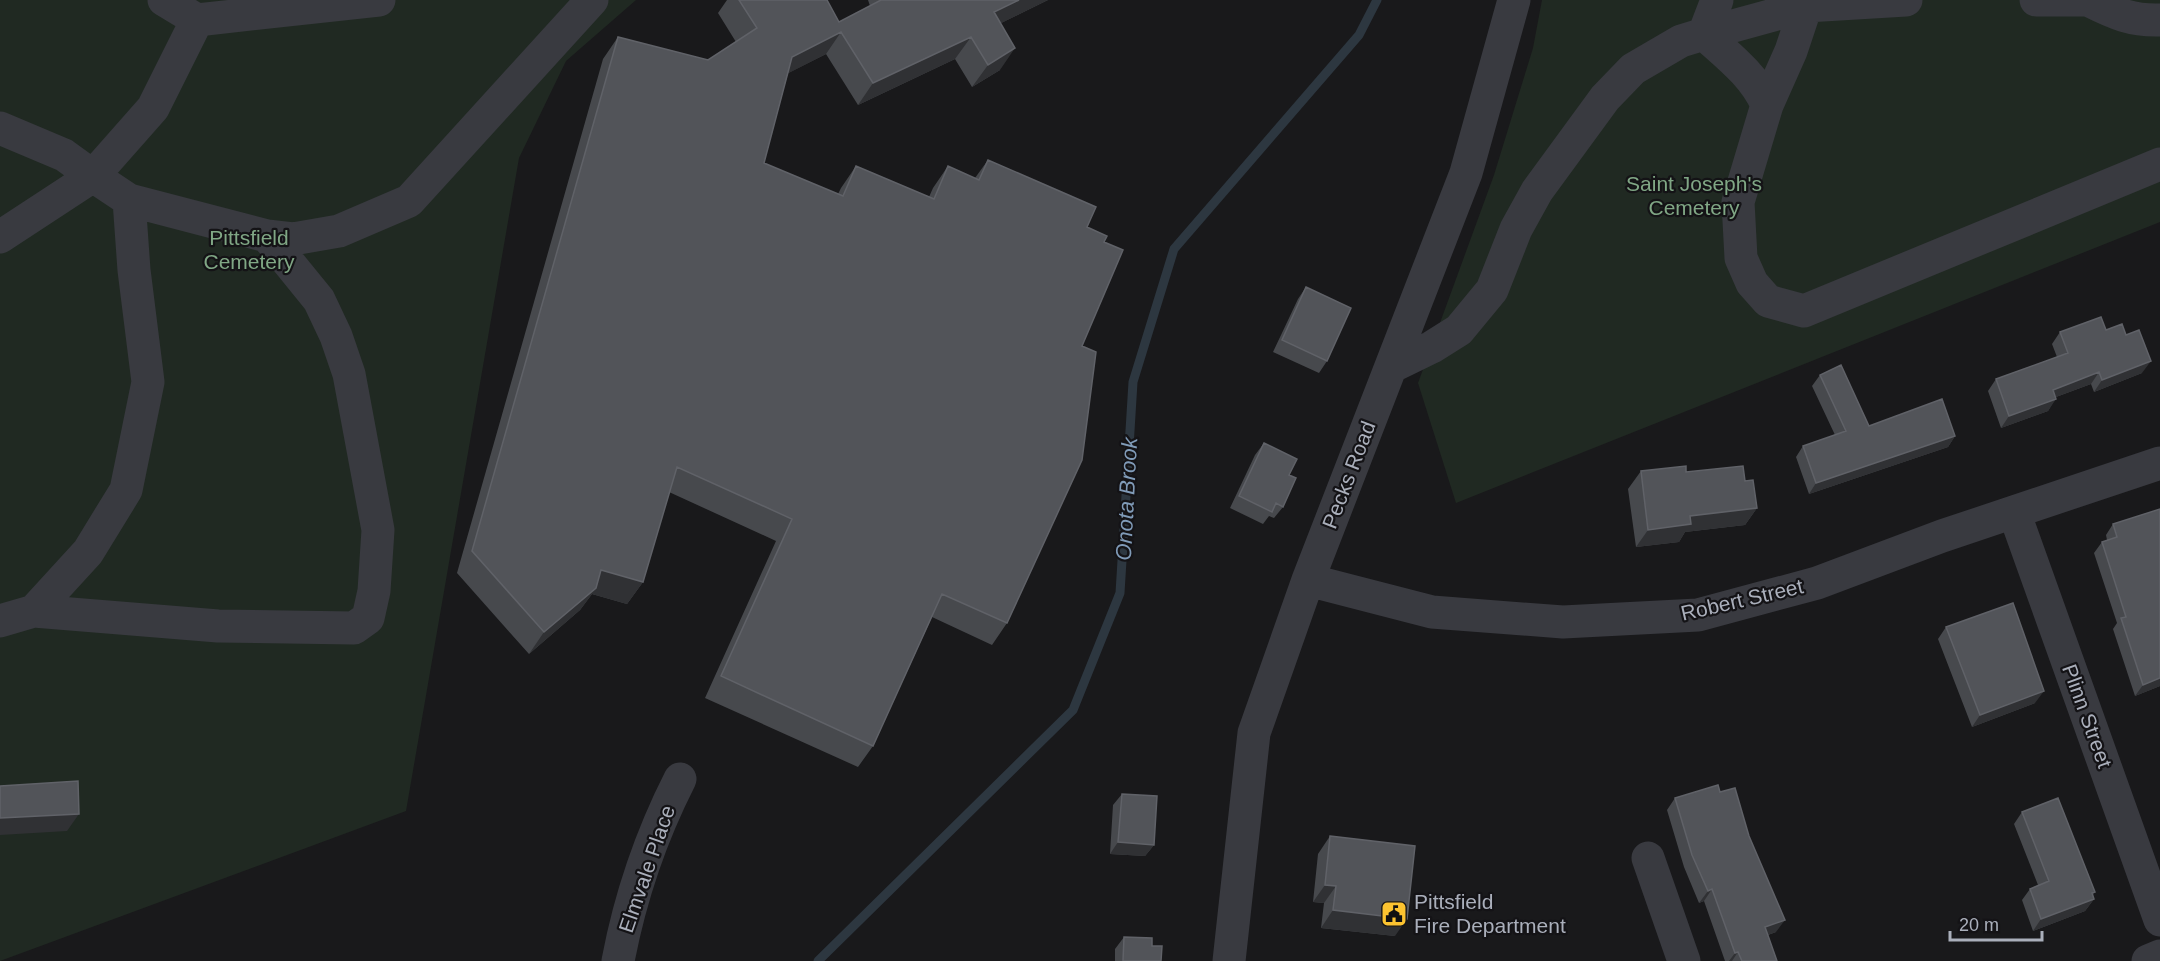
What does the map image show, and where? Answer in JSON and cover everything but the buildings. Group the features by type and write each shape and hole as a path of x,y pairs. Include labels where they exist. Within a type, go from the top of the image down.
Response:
{"street":[{"path":"164,0 197,20 379,0"},
{"path":"0,128 64,155 129,200 267,236 293,239 339,231 409,201 592,0"},
{"name":"Pecks Road","path":"1229,961 1254,733 1308,580 1466,173 1514,0"},
{"path":"1704,34 1717,0"},
{"path":"1391,367 1432,348 1459,330 1492,290 1516,229 1537,191 1605,98 1633,69 1681,41 1803,3 1906,0"},
{"path":"2036,0 2090,1 2122,17 2142,21 2160,20"},
{"path":"1803,3 1767,105 1738,202 1741,258 1752,283 1768,301 1804,310 2160,164"},
{"path":"0,237 93,176 153,108 197,20"},
{"path":"1704,34 1744,70 1762,94 1767,105"},
{"path":"34,611 88,552 126,490 148,382 134,270 129,200"},
{"path":"0,621 34,611 218,626 354,628 368,618 374,591 378,530 349,374 336,336 319,300 267,236"},
{"name":"Robert Street","path":"1308,580 1432,612 1563,622 1698,615 1817,583 1941,536 2160,463"},
{"name":"Plinn Street","path":"2014,512 2160,920"},
{"name":"Elmvale Place","path":"618,961 634,896 656,830 680,779"},
{"path":"1648,858 1684,961"},
{"path":"2148,961 2160,956"}],"green space":[{"name":"Pittsfield Cemetery","path":"0,0 636,0 566,61 519,158 406,811 0,961"},
{"name":"Saint Joseph's Cemetery","path":"1542,0 2160,0 2160,222 1456,503 1418,383 1494,175 1533,48"}],"waterway":[{"name":"Onota Brook","path":"818,961 1073,710 1120,593 1133,382 1174,249 1359,35 1377,0"}],"place":[{"name":"Pittsfield Fire Department","path":"1394,914"}]}
